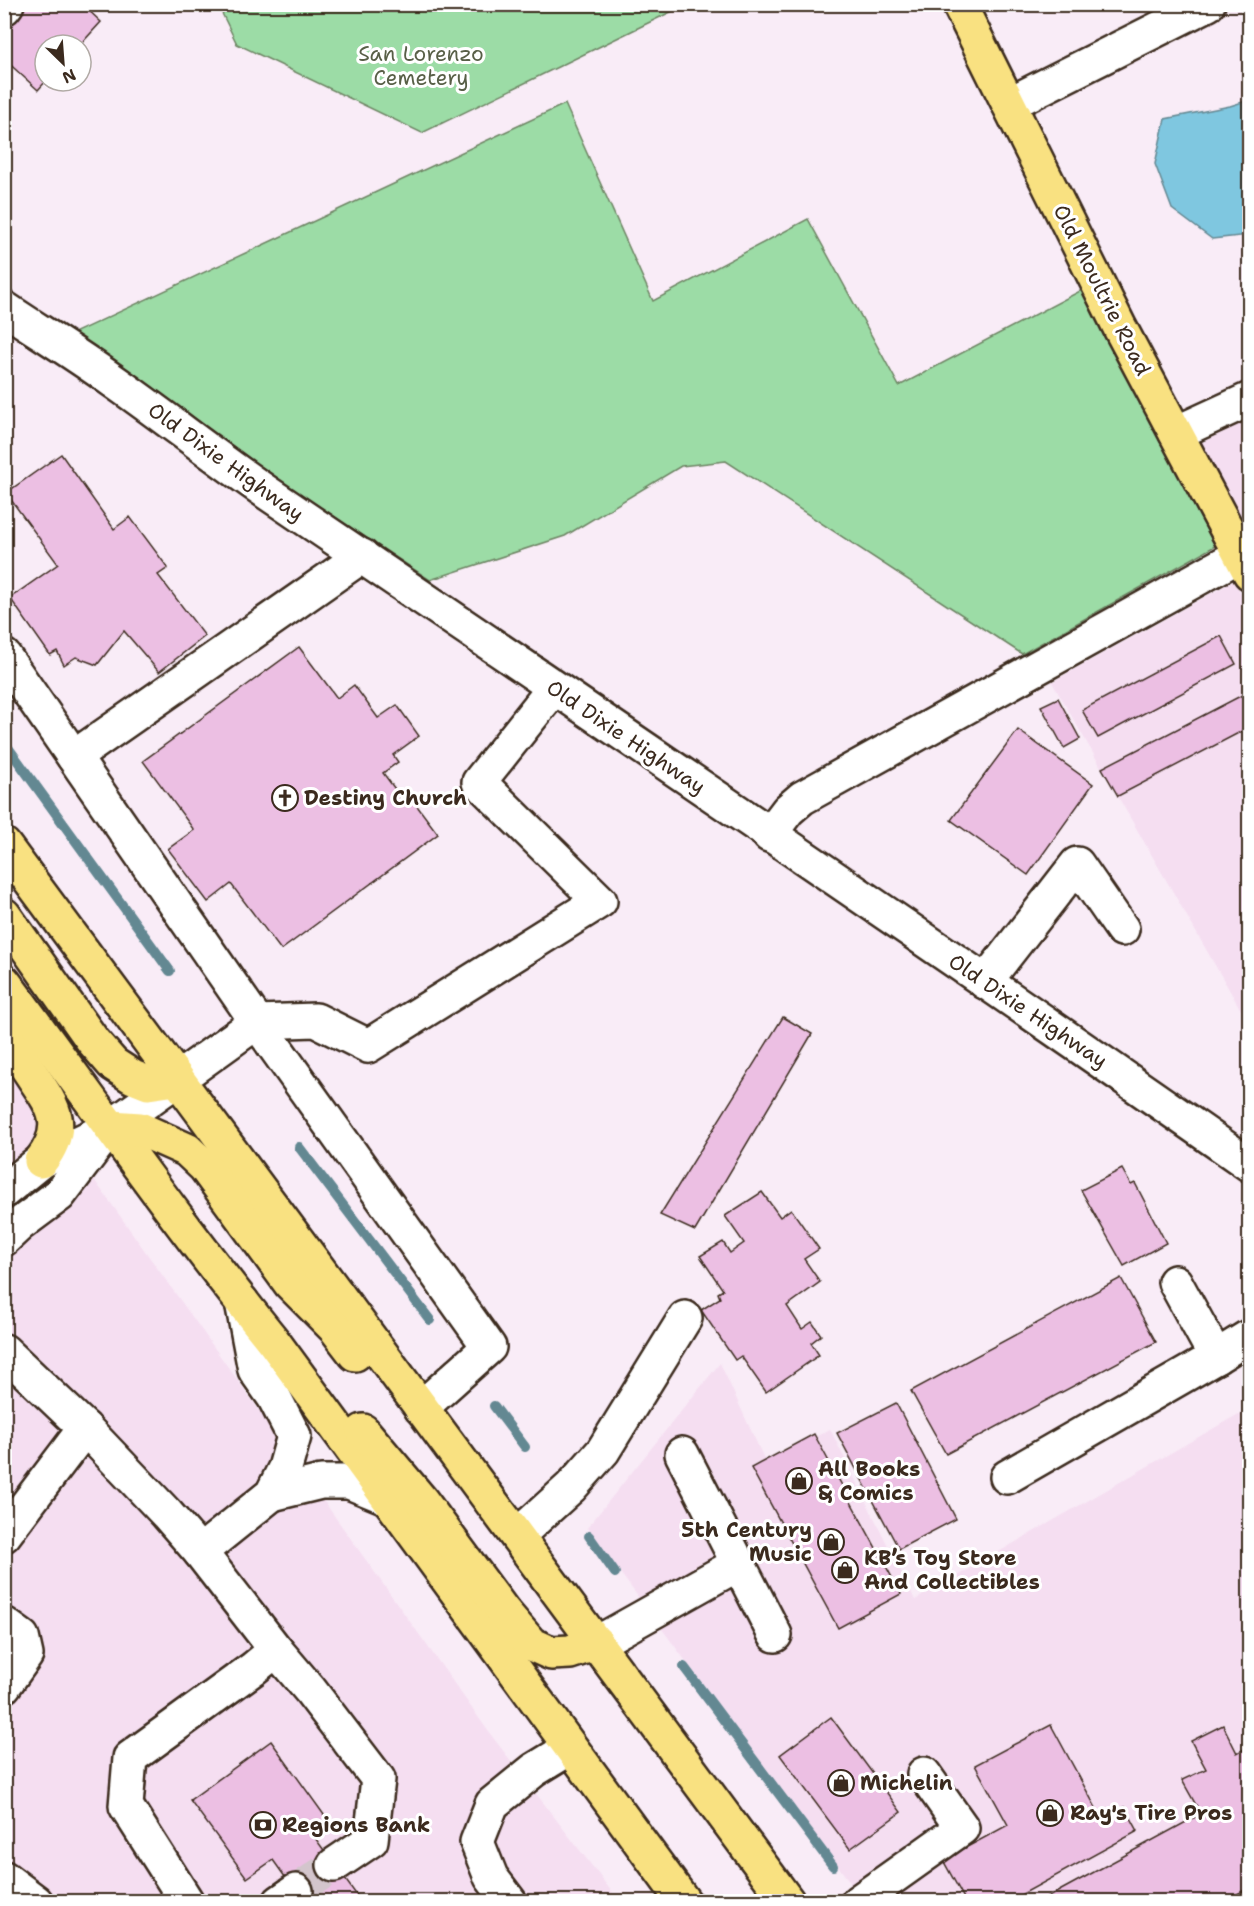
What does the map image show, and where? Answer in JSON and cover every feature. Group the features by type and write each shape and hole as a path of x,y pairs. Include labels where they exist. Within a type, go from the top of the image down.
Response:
{"main road":[{"name":"Old Moultrie Road","path":"959,4 1120,328 1245,564"},
{"path":"4,845 788,1902"},
{"path":"4,915 93,1041 112,1064 148,1083 176,1078"},
{"path":"4,982 273,1341 684,1902"},
{"path":"4,1035 53,1107 57,1126 51,1148 41,1161"},
{"path":"111,1127 140,1129 162,1137 187,1150 205,1167 290,1283 335,1328 443,1468 463,1491 512,1530"},
{"path":"273,1341 369,1437 421,1500 503,1611 531,1644 551,1653 570,1652 597,1643"}],"street":[{"path":"1009,104 1208,4"},
{"name":"Old Dixie Highway","path":"4,308 112,380 274,497 1250,1165"},
{"path":"1176,433 1250,399"},
{"path":"74,757 362,556"},
{"path":"769,835 788,810 802,798 1245,564"},
{"path":"4,656 256,1022 489,1347 421,1408"},
{"path":"4,1191 41,1161 111,1127 256,1022 316,1020 368,1046 600,901 479,782 554,688"},
{"path":"985,982 1077,864 1122,929"},
{"path":"4,1239 59,1195 111,1127"},
{"path":"1175,1282 1216,1357"},
{"path":"200,1552 272,1494 285,1468 294,1436 274,1397 255,1370 242,1302"},
{"path":"512,1530 571,1487 603,1451 685,1318"},
{"path":"1007,1477 1250,1336"},
{"path":"9,1365 86,1428 167,1514 310,1690 378,1779 370,1840 334,1864"},
{"path":"4,1535 86,1428"},
{"path":"682,1454 775,1635"},
{"path":"272,1494 321,1482 349,1482 388,1498"},
{"path":"597,1643 738,1564"},
{"path":"4,1624 22,1637 26,1655 4,1686"},
{"path":"187,1902 126,1806 130,1758 276,1650"},
{"path":"510,1902 490,1877 477,1842 492,1804 534,1770 570,1748"},
{"path":"858,1902 962,1828 924,1774"},
{"path":"4,1878 36,1902"}],"shaded area":[{"path":"1249,420 1249,537 1201,443"},
{"path":"1234,581 1250,609 1249,1024 1052,682"},
{"path":"4,1065 37,1113 39,1123 35,1137 17,1163 45,1188 65,1160 70,1146 491,1735 619,1901 5,1901"},
{"path":"720,1363 766,1463 830,1429 915,1600 1249,1408 1249,1901 864,1901 587,1528"}],"green space":[{"name":"San Lorenzo Cemetery","path":"218,5 685,5 422,133 237,44"},
{"path":"565,104 653,301 808,219 899,386 1082,290 1215,546 1022,654 726,461 681,466 565,536 430,580 282,482 121,364 74,333"}],"water":[{"path":"1249,100 1249,235 1212,239 1172,209 1155,164 1165,119"}],"building":[{"path":"26,4 82,4 101,22 91,33 33,33 33,85 4,59 4,28"},
{"path":"61,454 114,529 130,517 168,568 158,575 205,636 159,672 124,631 97,665 76,657 64,665 57,651 50,655 10,598 58,564 6,493"},
{"path":"1221,636 1236,664 1098,738 1082,710"},
{"name":"Destiny Church","path":"299,647 337,698 354,685 378,718 397,705 419,736 393,755 398,762 383,773 403,800 409,795 438,834 281,950 231,884 208,902 168,849 194,830 143,761"},
{"path":"1250,691 1250,727 1118,796 1102,768"},
{"path":"1058,698 1080,739 1064,748 1041,706"},
{"path":"1018,730 1093,784 1028,875 951,820"},
{"path":"783,1017 812,1034 695,1231 660,1215"},
{"path":"1122,1169 1131,1185 1135,1183 1166,1243 1124,1266 1081,1190"},
{"path":"762,1192 780,1217 791,1209 819,1249 804,1259 820,1282 787,1306 802,1329 812,1322 821,1335 811,1343 819,1355 766,1392 741,1356 735,1360 701,1310 720,1298 718,1293 723,1290 700,1256 723,1242 730,1253 744,1243 725,1216"},
{"path":"1121,1278 1156,1342 946,1454 911,1391"},
{"path":"896,1403 956,1519 899,1549 837,1433"},
{"path":"814,1434 901,1594 838,1628 751,1468"},
{"name":"Michelin","path":"831,1717 901,1812 850,1849 780,1755"},
{"name":"Ray's Tire Pros","path":"1051,1725 1102,1819 1125,1807 1138,1831 1008,1902 966,1902 943,1860 1008,1825 975,1765"},
{"path":"1223,1725 1237,1753 1250,1746 1250,1887 1223,1902 1039,1902 1201,1814 1182,1780 1206,1769 1191,1741"},
{"name":"Regions Bank","path":"271,1741 327,1819 310,1831 358,1897 352,1902 303,1902 273,1860 247,1878 190,1800"}],"waterway":[{"path":"4,742 170,971"},
{"path":"299,1147 430,1320"},
{"path":"494,1406 525,1447"},
{"path":"589,1536 615,1573"},
{"path":"684,1667 833,1866"}],"tunnel":[{"path":"296,1891 334,1865"}],"place":[{"name":"Destiny Church","path":"285,798"},
{"name":"All Books & Comics","path":"799,1481"},
{"name":"5th Century Music","path":"831,1542"},
{"name":"KB’s Toy Store And Collectibles","path":"845,1570"},
{"name":"Michelin","path":"841,1783"},
{"name":"Ray's Tire Pros","path":"1050,1813"},
{"name":"Regions Bank","path":"263,1825"}]}
